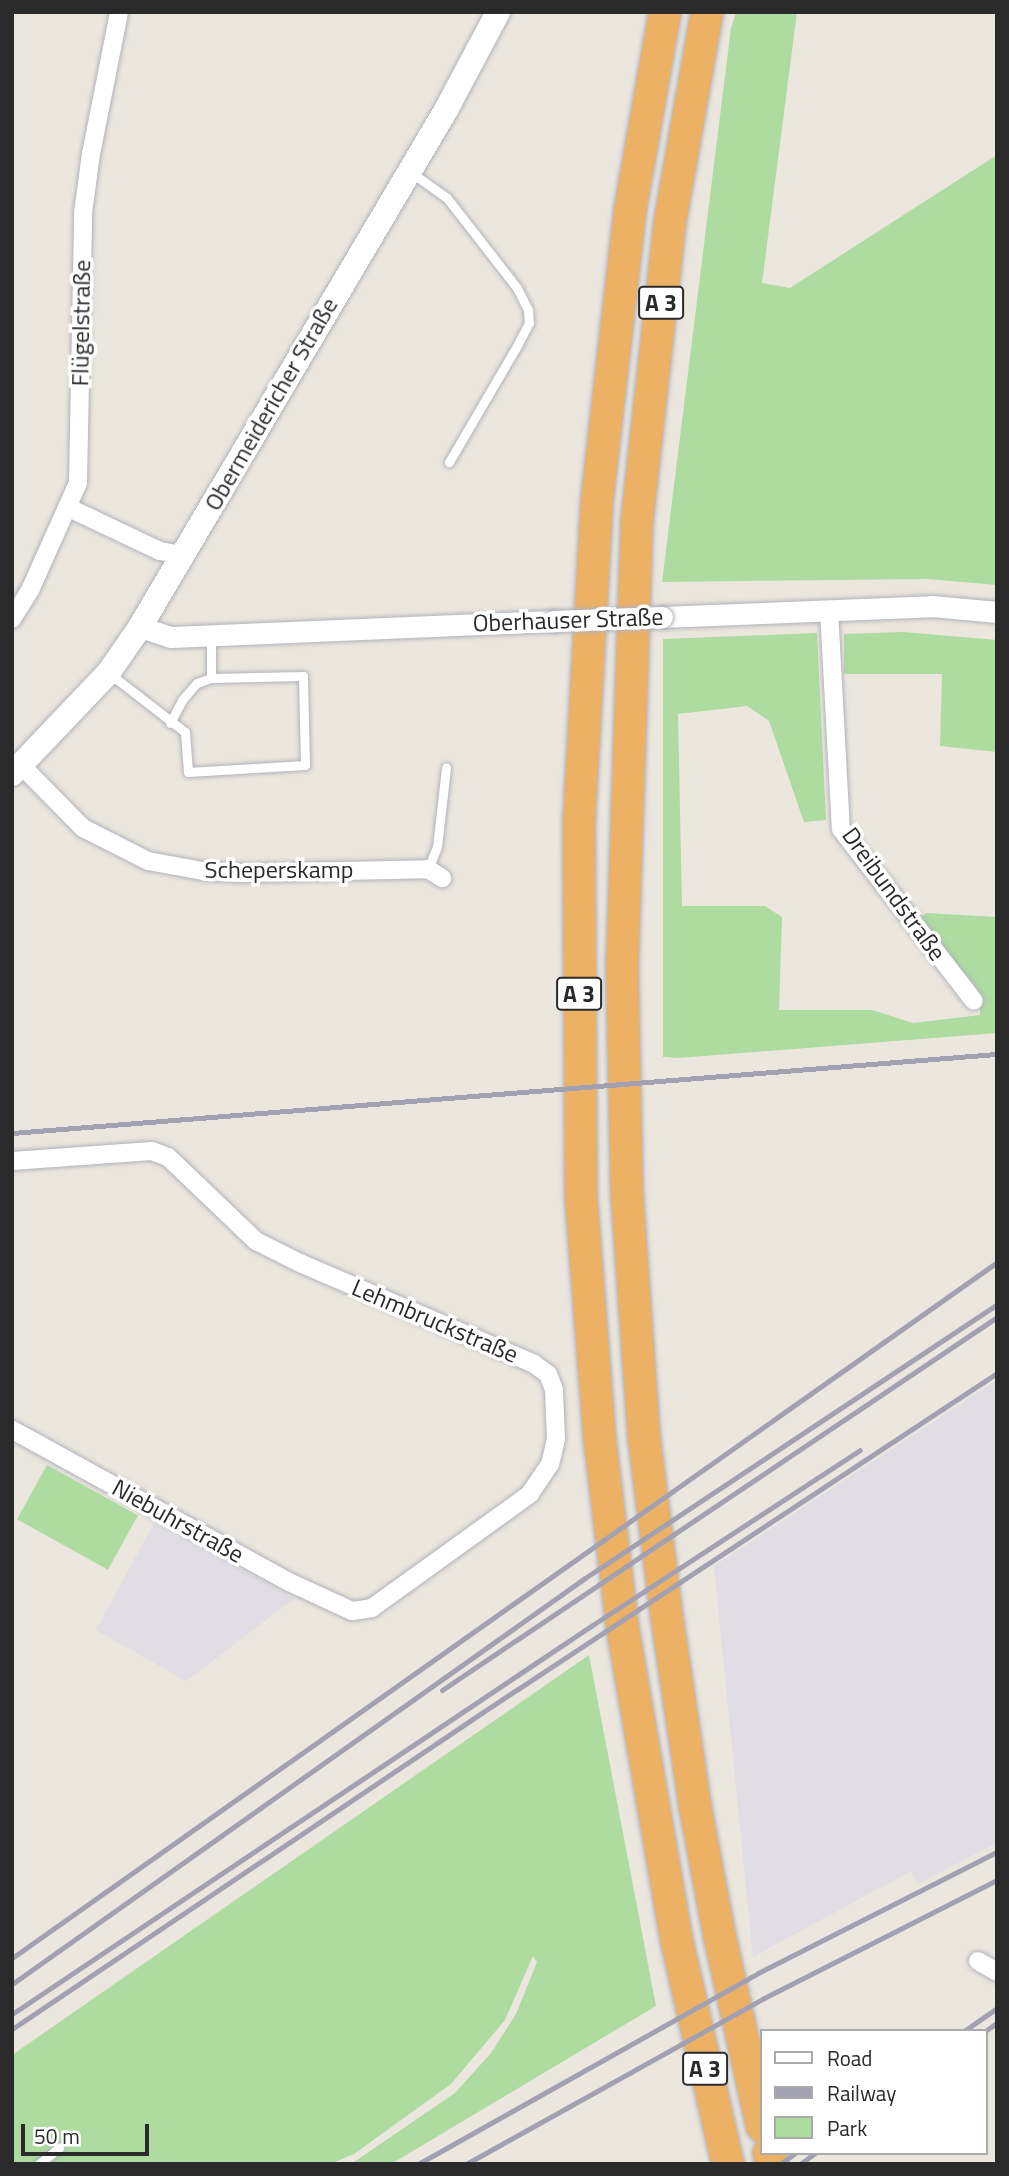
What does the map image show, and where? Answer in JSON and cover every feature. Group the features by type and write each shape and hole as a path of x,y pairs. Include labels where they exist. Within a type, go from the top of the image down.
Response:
{"highway":[{"name":"A 3","path":"665,12 630,211 597,500 579,822 581,1196 600,1441 622,1623 677,1942 728,2164"},
{"name":"A 3","path":"707,12 670,222 637,519 622,960 627,1194 644,1437 667,1618 695,1806 719,1933 760,2117"}],"main road":[{"name":"Obermeidericher Straße","path":"17,770 109,673 141,627 409,171 498,12"}],"street":[{"name":"Flügelstraße","path":"12,619 31,588 78,476 83,213 91,155 119,12"},
{"path":"67,507 160,551 183,555"},
{"name":"Oberhauser Straße","path":"141,627 170,636 211,636 932,606 997,612"},
{"name":"Dreibundstraße","path":"829,610 841,829 974,1001"},
{"name":"Scheperskamp","path":"17,770 83,828 148,861 203,871 244,873 435,874"},
{"name":"Lehmbruckstraße","path":"12,1161 152,1151 168,1157 257,1241 300,1263 534,1364 548,1374 554,1390 556,1439 550,1464 530,1494 372,1608 346,1611"},
{"name":"Niebuhrstraße","path":"12,1430 346,1611"},
{"path":"978,1961 997,1972"}],"lane":[{"path":"409,171 447,198 516,288 528,310 529,323 449,462"},
{"path":"211,636 211,678"},
{"path":"109,673 170,723 185,732 188,772 305,765 303,676 211,678 197,683 182,700 170,723"},
{"path":"435,874 446,768"},
{"path":"39,2164 59,2148"}],"shaded area":[{"path":"997,1380 997,1843 918,1884 911,1871 753,1957 714,1566"},
{"path":"155,1521 294,1599 186,1681 96,1630"}],"green space":[{"path":"736,12 797,12 762,283 790,288 997,155 997,585 927,579 662,582 731,28"},
{"path":"903,632 997,640 997,752 940,746 942,674 844,674 844,634"},
{"path":"817,633 826,820 804,822 769,721 747,706 678,714 682,906 765,906 782,917 779,1010 872,1010 913,1023 980,1015 980,998 921,918 926,913 997,917 997,1033 663,1057 663,639"},
{"path":"47,1465 138,1515 108,1570 17,1519"},
{"path":"589,1655 656,2006 391,2164 351,2164 455,2093 491,2053 516,2014 537,1962 533,1956 505,2020 451,2084 354,2154 330,2164 12,2164 12,2055"}],"railway":[{"path":"12,1133 997,1054"},
{"path":"12,1958 997,1262"},
{"path":"12,1984 585,1578 997,1304"},
{"path":"442,1690 997,1317"},
{"path":"12,2029 483,1712 997,1373"},
{"path":"12,2014 591,1626 860,1450"},
{"path":"418,2164 758,1973 997,1852"},
{"path":"466,2164 764,1998 997,1880"},
{"path":"967,2029 997,2008"},
{"path":"988,2029 997,2023"},
{"path":"780,2164 792,2155"},
{"path":"800,2164 812,2155"}]}
